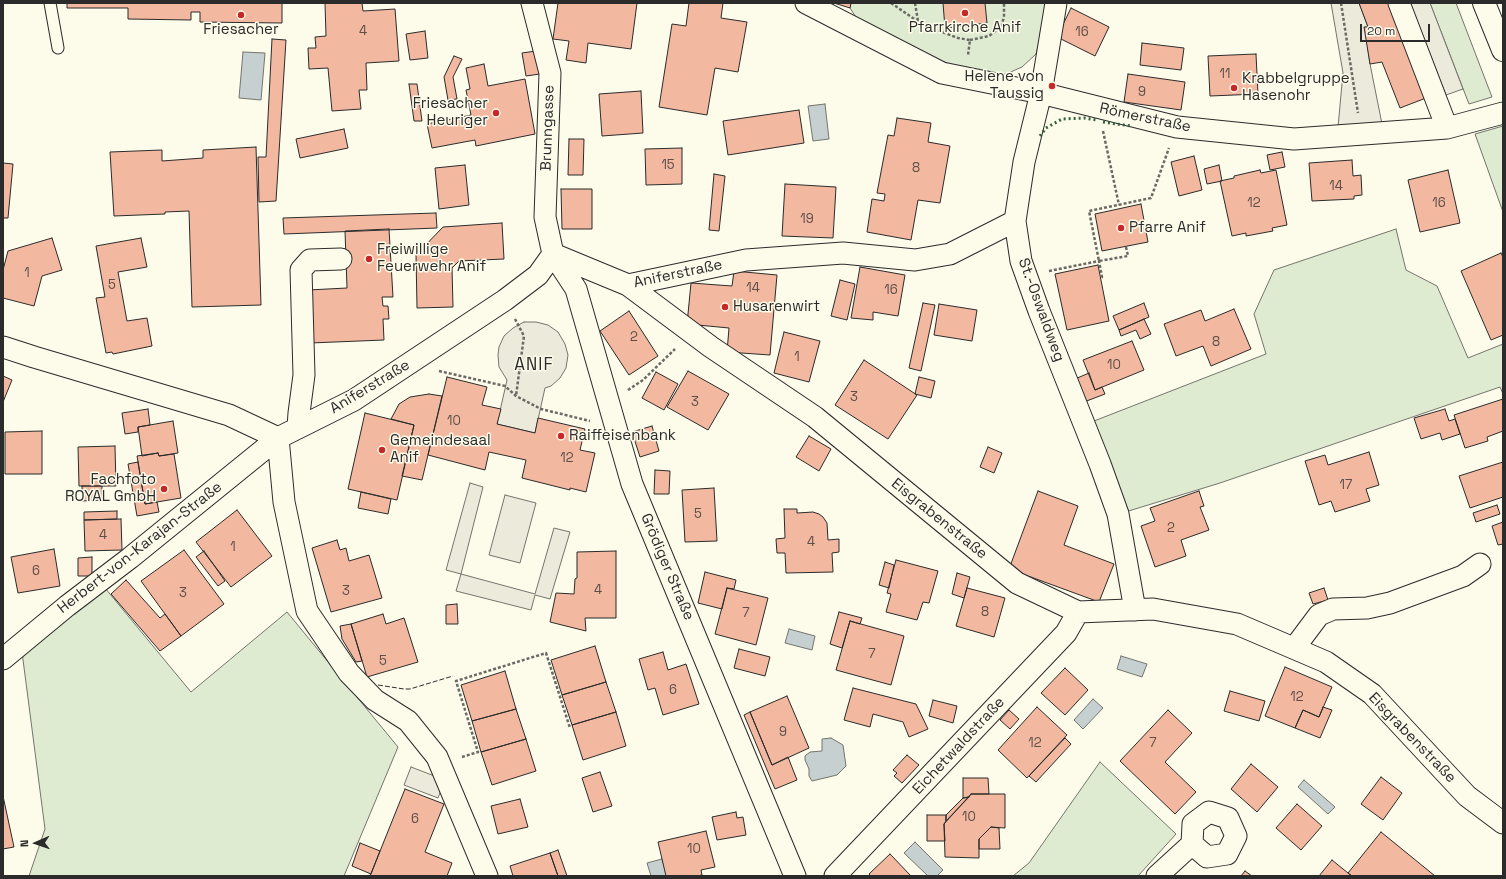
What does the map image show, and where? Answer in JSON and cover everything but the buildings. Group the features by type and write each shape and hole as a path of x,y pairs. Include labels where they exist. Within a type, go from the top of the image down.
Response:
{"main road":[{"path":"1484,3 1503,50"}],"street":[{"name":"Brunngasse","path":"532,3 550,73 544,217 553,254"},
{"name":"Römerstraße","path":"806,3 942,74 1041,93 1177,127 1294,139 1361,135 1457,125 1503,113"},
{"name":"St.-Oswaldweg","path":"1056,3 1041,93 1024,162 1015,221 1021,261 1095,450 1118,514 1135,610"},
{"path":"1399,3 1457,125"},
{"name":"Aniferstraße","path":"278,438 354,400 505,300 538,275 553,254 628,285 746,260 843,253 915,260 950,254 1015,221"},
{"name":"Grödiger Straße","path":"553,254 576,289 632,484 796,876"},
{"path":"298,428 304,375 301,270 310,260 341,259"},
{"name":"Eisgrabenstraße","path":"628,285 691,333 815,418 1017,583 1078,612 1153,609 1236,624 1295,647 1326,662 1372,694 1467,796 1503,823"},
{"path":"3,347 41,360 229,415 278,438 284,502 307,611 349,673 375,700 408,721 437,757 488,876"},
{"name":"Herbert-von-Karajan-Straße","path":"3,659 67,606 130,558 278,438"},
{"path":"1295,647 1319,615 1333,609 1367,608 1390,603 1463,576 1480,564"},
{"name":"Eichetwaldstraße","path":"835,876 1066,633 1078,612"},
{"path":"1157,876 1192,844"}],"lane":[{"path":"50,3 58,48"}],"path":[{"path":"891,3 923,25 958,38 970,40 989,36 1001,27 1004,17 1004,3"},
{"path":"915,3 918,22"},
{"path":"1341,3 1361,135"},
{"path":"966,78 970,40"},
{"path":"1104,109 1100,121 1118,205"},
{"path":"1100,279 1102,277 1089,211 1151,198 1177,127"},
{"path":"1027,275 1128,256 1126,247"},
{"path":"505,300 524,336 516,396"},
{"path":"609,403 643,380 691,333"},
{"path":"416,358 431,369 468,379 505,386 516,396 541,409 616,427"},
{"path":"440,764 478,752 456,682 546,652 570,728"}],"green space":[{"path":"851,3 1049,3 1050,5 1036,54 1022,67 1006,74 984,73 927,56 859,22 850,8"},
{"path":"1430,3 1456,3 1492,97 1469,104"},
{"path":"1503,126 1503,212 1475,134"},
{"path":"1396,229 1406,270 1437,286 1468,358 1503,344 1503,394 1500,387 1220,483 1122,513 1094,421 1266,354 1254,314 1274,270"},
{"path":"105,588 191,692 287,612 398,747 344,876 29,876 45,829 22,652"},
{"path":"1100,762 1176,834 1138,876 1013,876 1029,863"}],"shaded area":[{"path":"1331,3 1359,3 1368,27 1365,27 1370,64 1382,124 1338,127 1343,73"},
{"path":"1410,3 1430,3 1463,89 1446,95"},
{"path":"243,52 265,53 261,100 239,98"},
{"path":"825,104 829,139 813,141 808,106"},
{"path":"524,322 536,322 548,325 558,332 565,344 568,355 566,368 560,378 551,386 545,388 535,433 497,424 507,380 499,367 499,347 504,336 513,328"},
{"path":"470,483 483,487 461,574 446,570"},
{"path":"505,495 536,503 520,563 489,555"},
{"path":"554,528 570,532 550,599 535,595 531,610 456,591 461,574 535,594"},
{"path":"789,629 815,636 812,650 785,643"},
{"path":"1121,656 1147,664 1142,677 1117,669"},
{"path":"1093,699 1103,708 1083,729 1074,720"},
{"path":"831,738 843,745 846,766 837,775 812,781 809,776 809,769 805,756 810,752 822,751 822,739"},
{"path":"411,767 445,780 438,798 404,785"},
{"path":"1304,780 1335,807 1328,814 1298,787"},
{"path":"915,842 943,870 937,876 928,876 904,853"},
{"path":"662,859 667,876 651,876 647,863"}],"hedge":[{"path":"1040,136 1046,128 1062,119 1084,118 1097,120"},
{"path":"1103,122 1131,126"}],"fence":[{"path":"378,685 410,689 453,676"}],"place":[{"name":"Pfarrkirche Anif","path":"965,13"},
{"name":"Friesacher","path":"241,15"},
{"name":"Helene von Taussig","path":"1052,86"},
{"name":"Krabbelgruppe Hasenohr","path":"1234,88"},
{"name":"Friesacher Heuriger","path":"496,113"},
{"name":"Pfarre Anif","path":"1121,228"},
{"name":"Freiwillige Feuerwehr Anif","path":"369,259"},
{"name":"Husarenwirt","path":"725,307"},
{"name":"Raiffeisenbank","path":"561,436"},
{"name":"Gemeindesaal Anif","path":"382,450"},
{"name":"Fachfoto ROYAL GmbH","path":"164,489"}],"district":[{"name":"ANIF","path":"534,365"}]}
